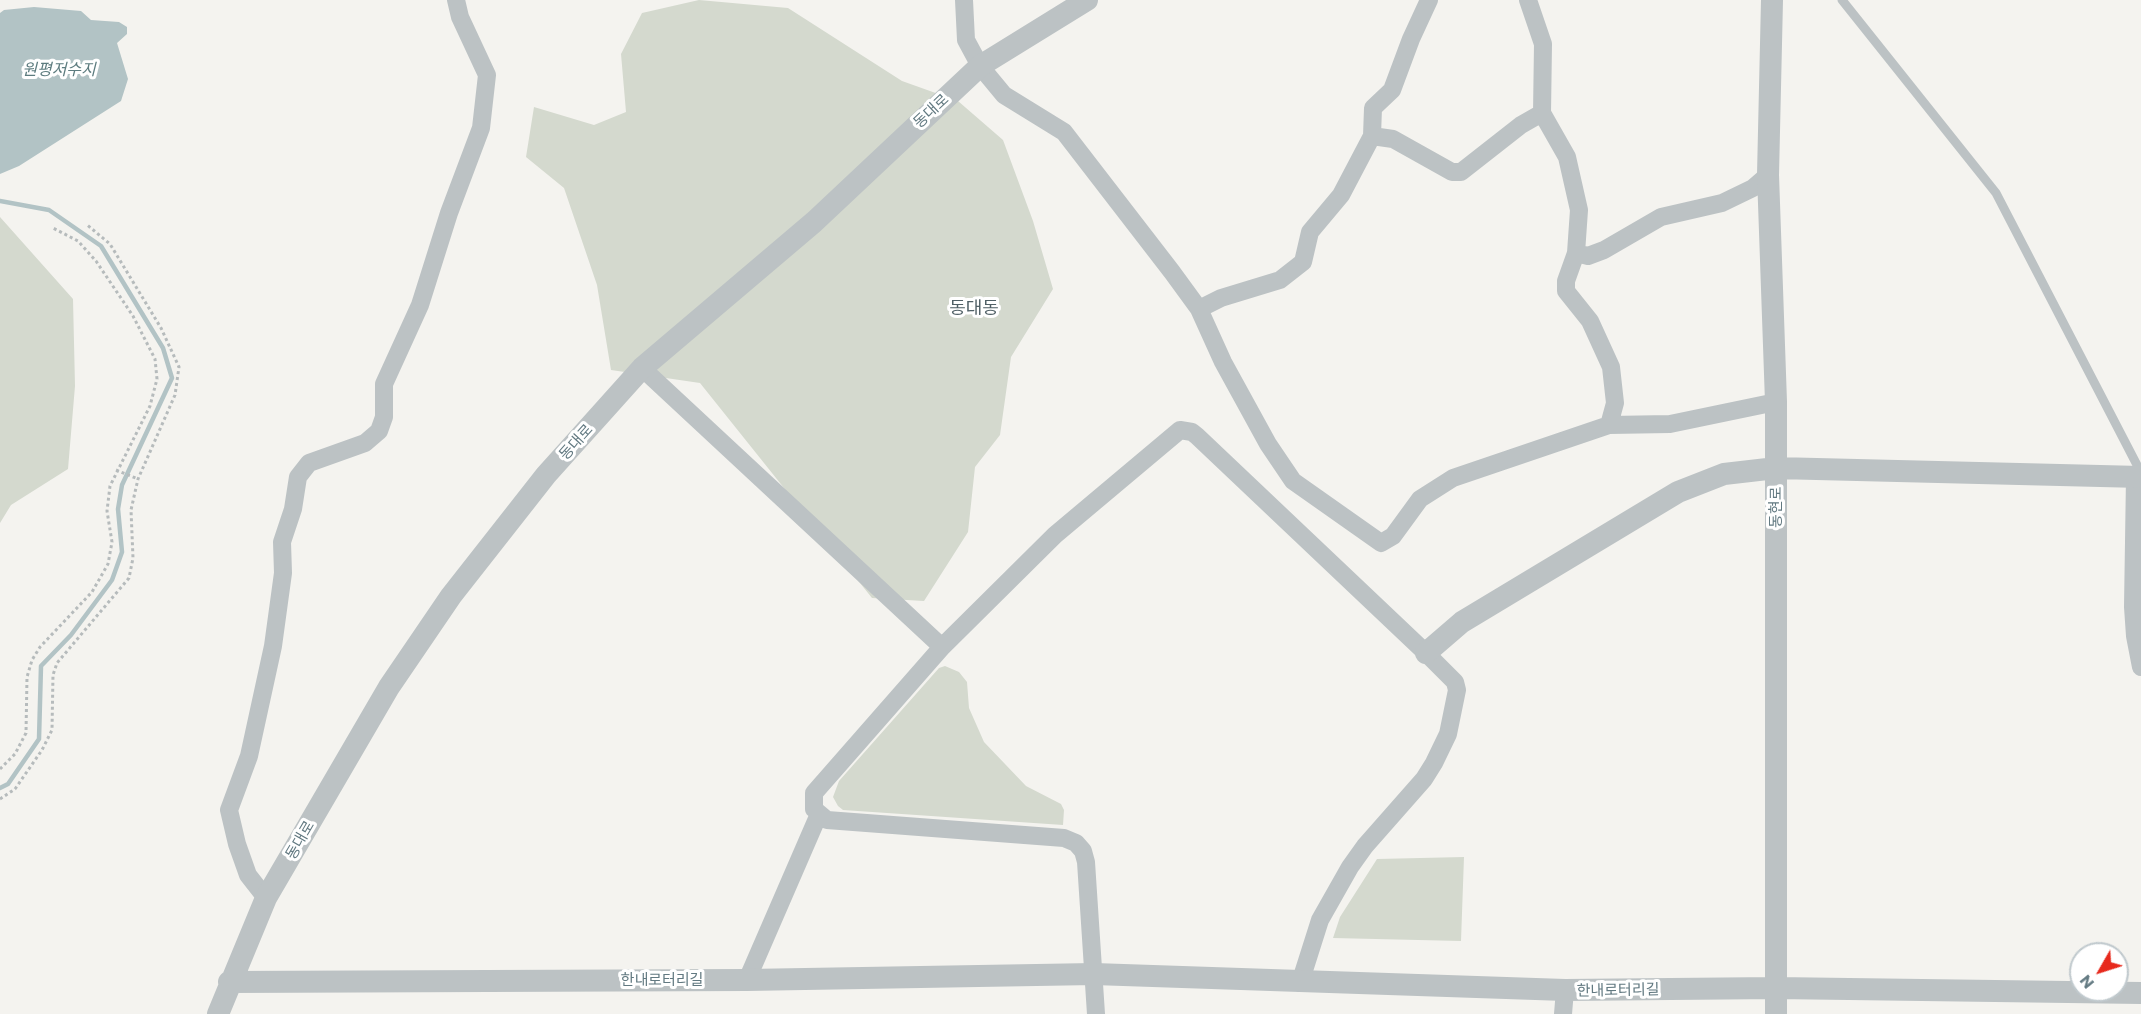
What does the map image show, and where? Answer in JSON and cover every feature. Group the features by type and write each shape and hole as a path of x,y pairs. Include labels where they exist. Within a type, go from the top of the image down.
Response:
{"street":[{"path":"266,898 248,875 237,844 229,810 249,756 273,646 284,573 282,542 293,509 298,477 309,463 365,443 379,431 384,417 384,384 420,305 449,213 481,128 487,75 460,17 456,0"},
{"path":"963,0 966,40 980,66 1004,95 1064,132 1199,309 1234,382 1268,444 1293,482 1381,543 1393,536 1420,499 1453,478 1609,425 1670,424 1776,402"},
{"name":"동대로","path":"218,1014 229,982 266,898 389,687 451,596 546,475 642,368 814,222 980,66 1087,0"},
{"path":"1199,309 1221,298 1280,280 1303,262 1310,232 1341,195 1372,136 1373,108 1392,90 1411,39 1430,0"},
{"path":"1527,0 1542,44 1542,113 1572,170 1579,210 1576,253 1566,280 1566,291 1590,321 1611,367 1616,403 1609,425"},
{"name":"동현로","path":"1773,0 1768,176 1776,402 1776,1014"},
{"path":"1372,136 1392,139 1452,172 1461,172 1521,125 1542,113"},
{"path":"1576,253 1588,256 1604,250 1661,217 1722,203 1753,188 1768,176"},
{"path":"642,368 942,647"},
{"path":"1096,1014 1086,862 1083,851 1076,843 1064,837 827,820 819,814 813,803 814,793 942,647 1055,535 1180,430 1192,432 1197,436 1426,653 1455,682 1457,690 1448,734 1424,779 1365,846 1335,891 1320,920 1300,983"},
{"path":"1426,653 1462,622 1678,492 1724,474 1776,468 2138,477 2133,607 2134,636 2141,667"},
{"path":"747,980 819,814"},
{"name":"한내로터리길","path":"229,982 747,980 1094,974 1300,983 1565,990 1776,988 2141,993"},
{"path":"1563,1014 1565,990"}],"lane":[{"path":"1842,0 1996,193 2137,465 2138,477"}],"path":[{"path":"0,799 15,789 42,750 52,730 52,675 57,663 129,578 133,558 131,510 136,478 176,395 179,367 161,328 110,244 86,224"},
{"path":"0,769 15,754 26,733 27,677 32,660 40,647 92,592 108,564 112,542 107,511 110,486 150,406 157,379 154,358 133,316 96,261 78,241 53,228"},
{"path":"118,471 136,478"}],"shaded area":[{"path":"699,0 788,8 902,81 958,101 1003,140 1033,221 1053,289 1011,357 1000,435 975,467 968,532 924,601 872,598 700,383 611,370 597,285 564,188 526,157 534,107 594,125 626,112 621,54 642,13"},
{"path":"0,217 73,299 75,386 68,469 11,505 0,523"},
{"path":"945,666 959,672 967,682 969,708 984,742 1026,786 1061,804 1064,810 1063,825 843,810 838,806 833,797 839,781 939,668"},
{"path":"1464,857 1461,941 1333,938 1340,917 1377,859"}],"water":[{"name":"원평저수지","path":"34,7 81,11 91,20 119,22 127,27 127,34 117,43 128,79 121,101 19,166 0,174 0,13 4,10"}],"waterway":[{"path":"0,201 49,210 101,246 163,348 172,378 122,485 118,509 122,552 112,580 71,635 41,666 39,739 8,784 0,788"}],"district":[{"name":"동대동","path":"974,308"}]}
